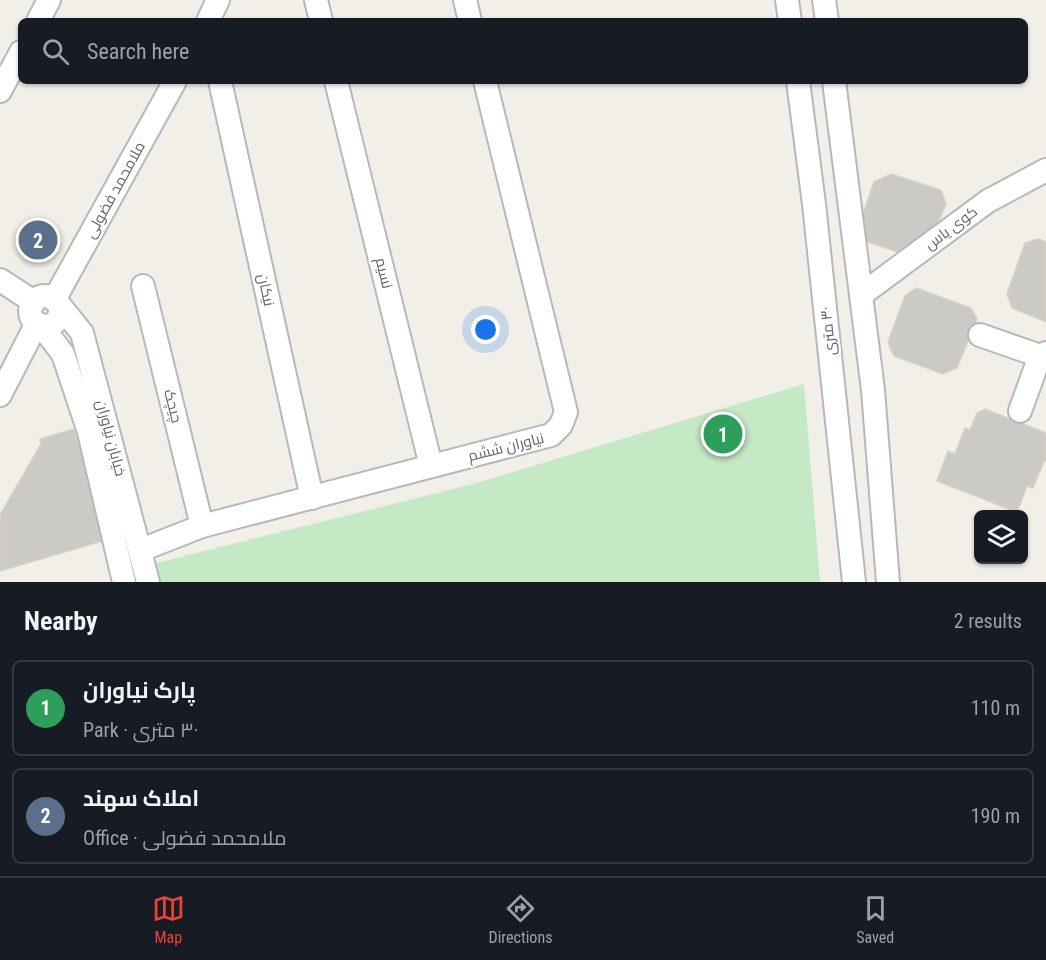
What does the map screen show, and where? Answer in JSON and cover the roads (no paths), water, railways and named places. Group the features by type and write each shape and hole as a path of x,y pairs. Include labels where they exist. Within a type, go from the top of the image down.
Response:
{"street":[{"path":"40,18 49,0"},
{"path":"209,18 218,0"},
{"path":"316,0 320,18"},
{"path":"465,0 469,18"},
{"path":"787,0 790,18"},
{"path":"825,0 827,18"},
{"path":"0,91 18,58"},
{"name":"ملامحمد فضولی","path":"0,395 173,84"},
{"name":"نیکان","path":"221,84 312,498"},
{"name":"نسیم","path":"337,84 431,466"},
{"name":"نیاوران ششم","path":"141,550 202,526 551,435 561,425 566,412 486,84"},
{"name":"٣٠ متری","path":"798,84 822,275 854,582"},
{"path":"834,84 874,410 888,582"},
{"name":"کوی یاس","path":"861,295 988,201 1046,170"},
{"path":"822,275 858,271"},
{"path":"0,280 45,311"},
{"name":"چیچک","path":"143,286 202,526"},
{"name":"خیابان نیاوران","path":"45,311 82,333 148,582"},
{"name":"خیابان نیاوران","path":"45,311 63,354 89,432 124,582"},
{"path":"980,335 1043,354 1020,411"},
{"path":"837,415 874,410"}],"place":[{"name":"املاک سهند","path":"38,240"},
{"name":"پارک نیاوران","path":"723,434"}]}
